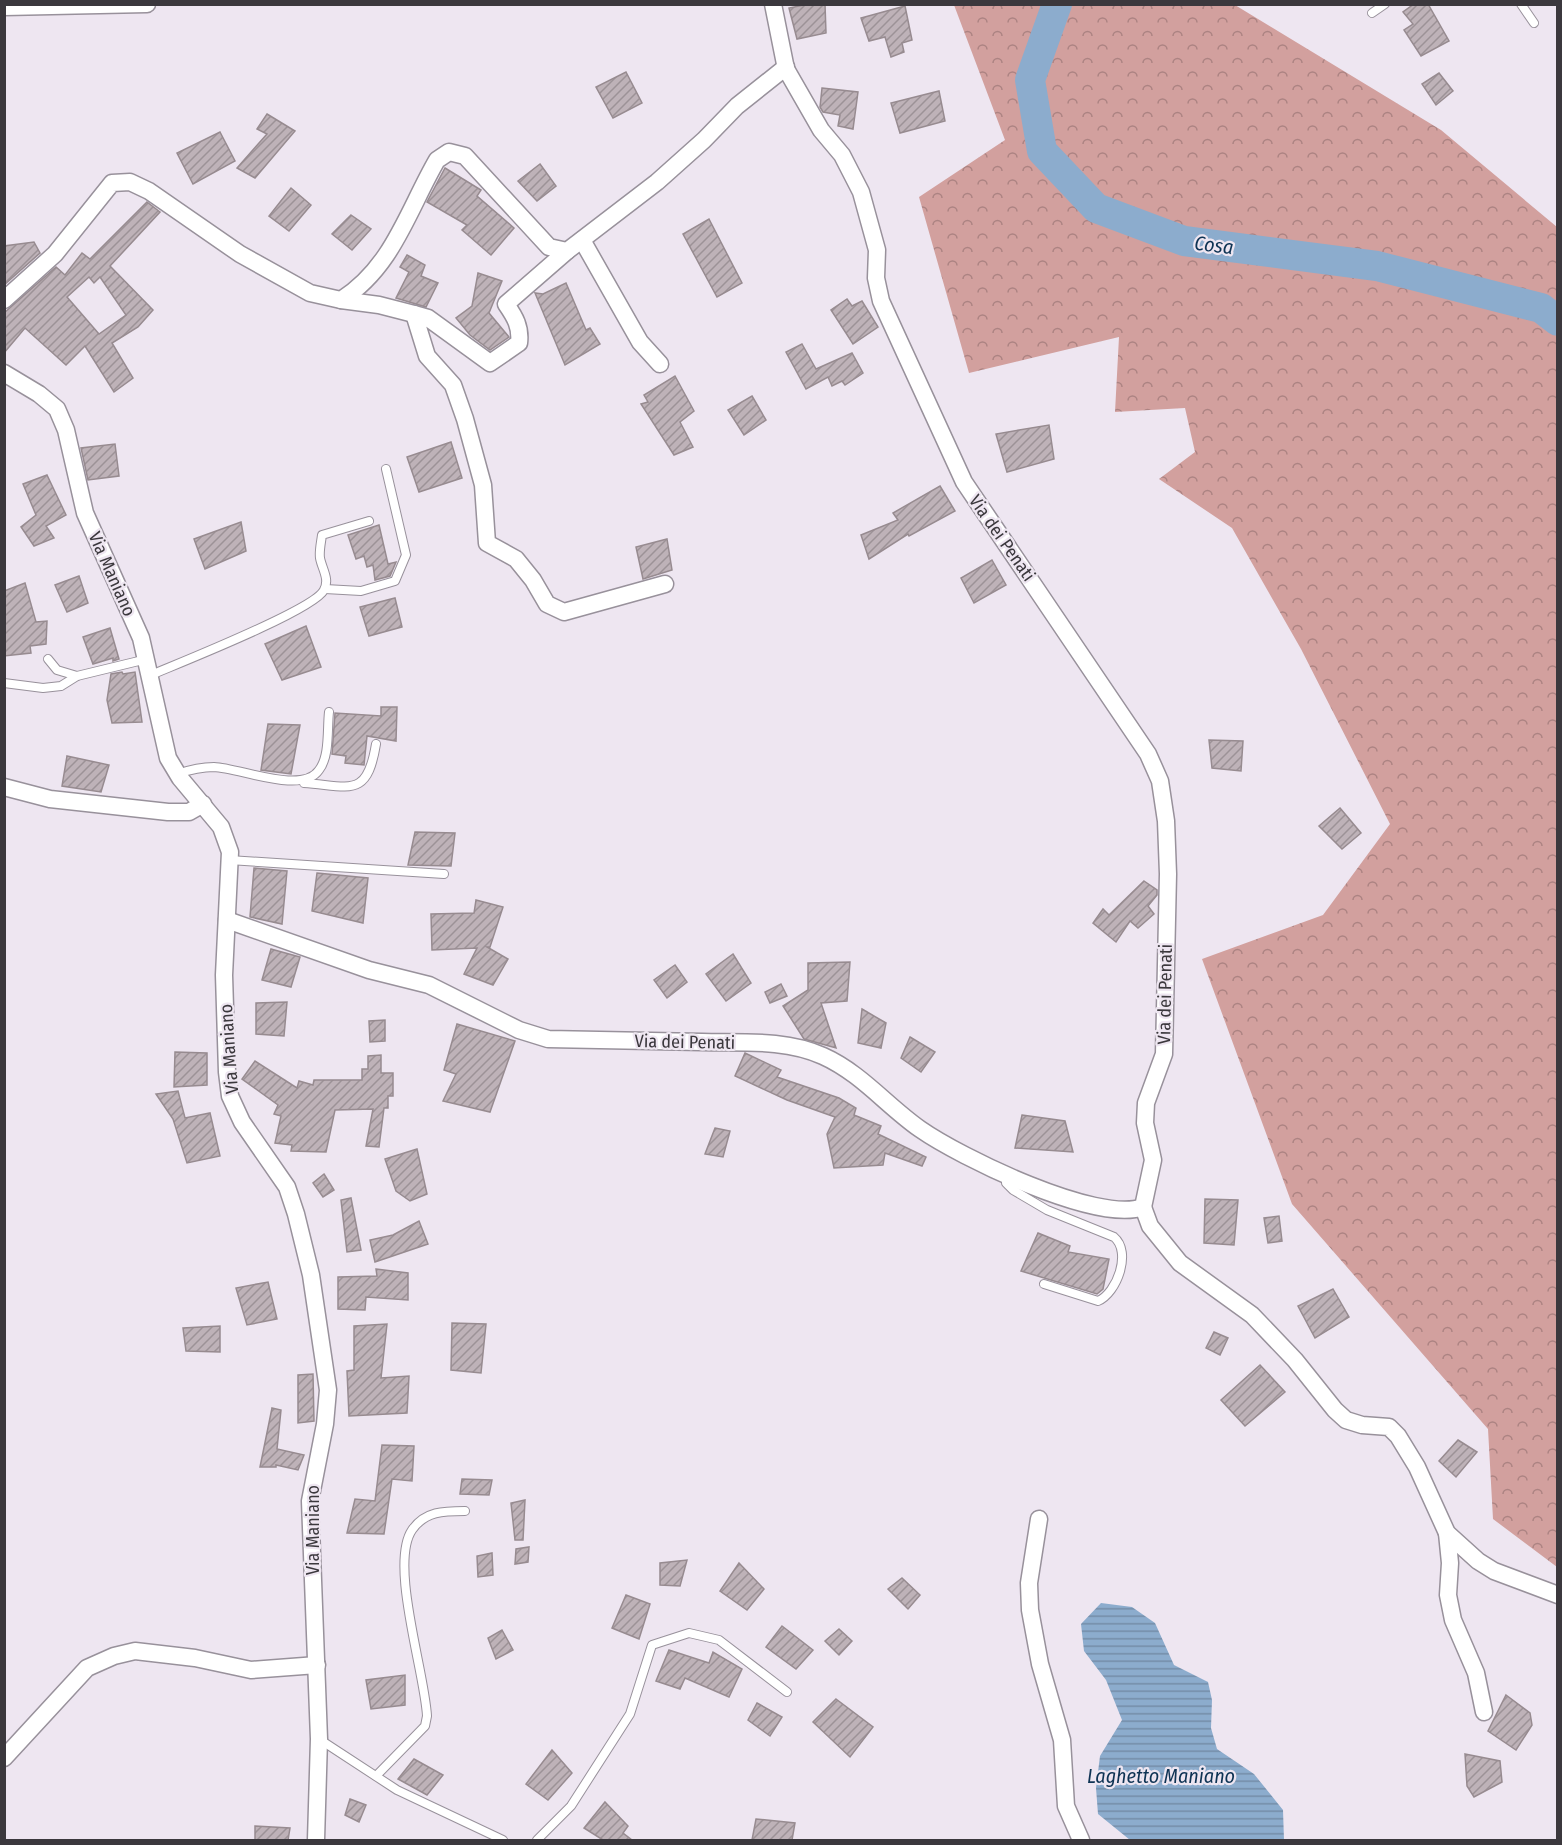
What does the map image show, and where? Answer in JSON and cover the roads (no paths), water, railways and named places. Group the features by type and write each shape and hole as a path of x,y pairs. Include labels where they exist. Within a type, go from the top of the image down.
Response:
{"street":[{"path":"4,7 147,4"},
{"name":"Via dei Penati","path":"226,920 369,970 429,985 519,1030 548,1039 782,1045 822,1055 853,1073 919,1129 1006,1175 1081,1203 1125,1210 1143,1207 1153,1160 1145,1123 1146,1102 1164,1054 1168,874 1166,821 1160,781 1148,754 963,482 880,301 876,278 877,250 861,192 842,155 821,130 786,67 773,4"},
{"path":"4,300 55,254 112,183 130,182 149,191 240,254 300,288 310,293 379,305 428,318 490,363 519,344 518,324 506,304 567,251 657,182 704,141 737,106 786,67"},
{"path":"341,300 360,288 383,262 437,160 449,152 465,156 549,247 567,251"},
{"path":"582,240 640,342 660,364"},
{"path":"414,314 427,356 453,385 465,419 483,485 487,543 516,559 533,580 547,604 564,612 665,584"},
{"name":"Via Maniano","path":"4,373 39,394 57,409 66,430 85,513 141,638 168,758 177,774 221,827 230,852 224,975 227,1072 230,1096 242,1122 287,1187 311,1275 328,1390 325,1424 310,1501 319,1739 316,1840"},
{"path":"4,786 50,799 168,812 189,812 203,804"},
{"path":"1143,1207 1150,1226 1180,1263 1252,1315 1295,1360 1335,1410 1346,1420 1362,1425 1389,1427 1398,1436 1416,1467 1447,1533 1450,1563 1448,1595 1453,1620 1476,1673 1484,1712"},
{"path":"1038,1519 1029,1583 1030,1611 1040,1664 1062,1740 1066,1806 1081,1840"},
{"path":"1447,1533 1478,1561 1494,1571 1557,1595"},
{"path":"4,1758 87,1668 114,1656 135,1651 195,1658 251,1670 317,1665"}],"lane":[{"path":"1372,13 1385,4"},
{"path":"1521,4 1534,23"},
{"path":"325,589 361,591 395,581 401,571 406,555 386,469"},
{"path":"151,675 245,635 315,600 325,589 327,577 320,557 322,536 369,520"},
{"path":"48,659 57,670 77,676"},
{"path":"4,683 43,688 61,686 77,676 147,659"},
{"path":"294,782 309,779 319,771 324,760 329,712"},
{"path":"177,774 214,767 294,782 354,786 367,780 372,768 376,744"},
{"path":"229,860 444,874"},
{"path":"1006,1175 1006,1183 1029,1201 1114,1237 1120,1242 1124,1251 1113,1288 1106,1298 1098,1301 1044,1284"},
{"path":"376,1776 425,1726 427,1716 406,1590 406,1545 411,1531 422,1519 436,1512 465,1511"},
{"path":"537,1840 571,1806 630,1714 652,1645 689,1633 719,1640 787,1692"},
{"path":"319,1739 397,1790 503,1840"}],"water":[{"name":"Laghetto Maniano","path":"1101,1603 1132,1607 1155,1623 1174,1665 1208,1682 1212,1700 1211,1728 1217,1749 1254,1774 1283,1810 1284,1840 1130,1840 1098,1814 1096,1788 1100,1756 1122,1720 1106,1680 1084,1651 1081,1624"}],"waterway":[{"name":"Cosa","path":"1057,4 1030,80 1042,151 1096,208 1184,241 1377,266 1541,308 1558,321"}]}
